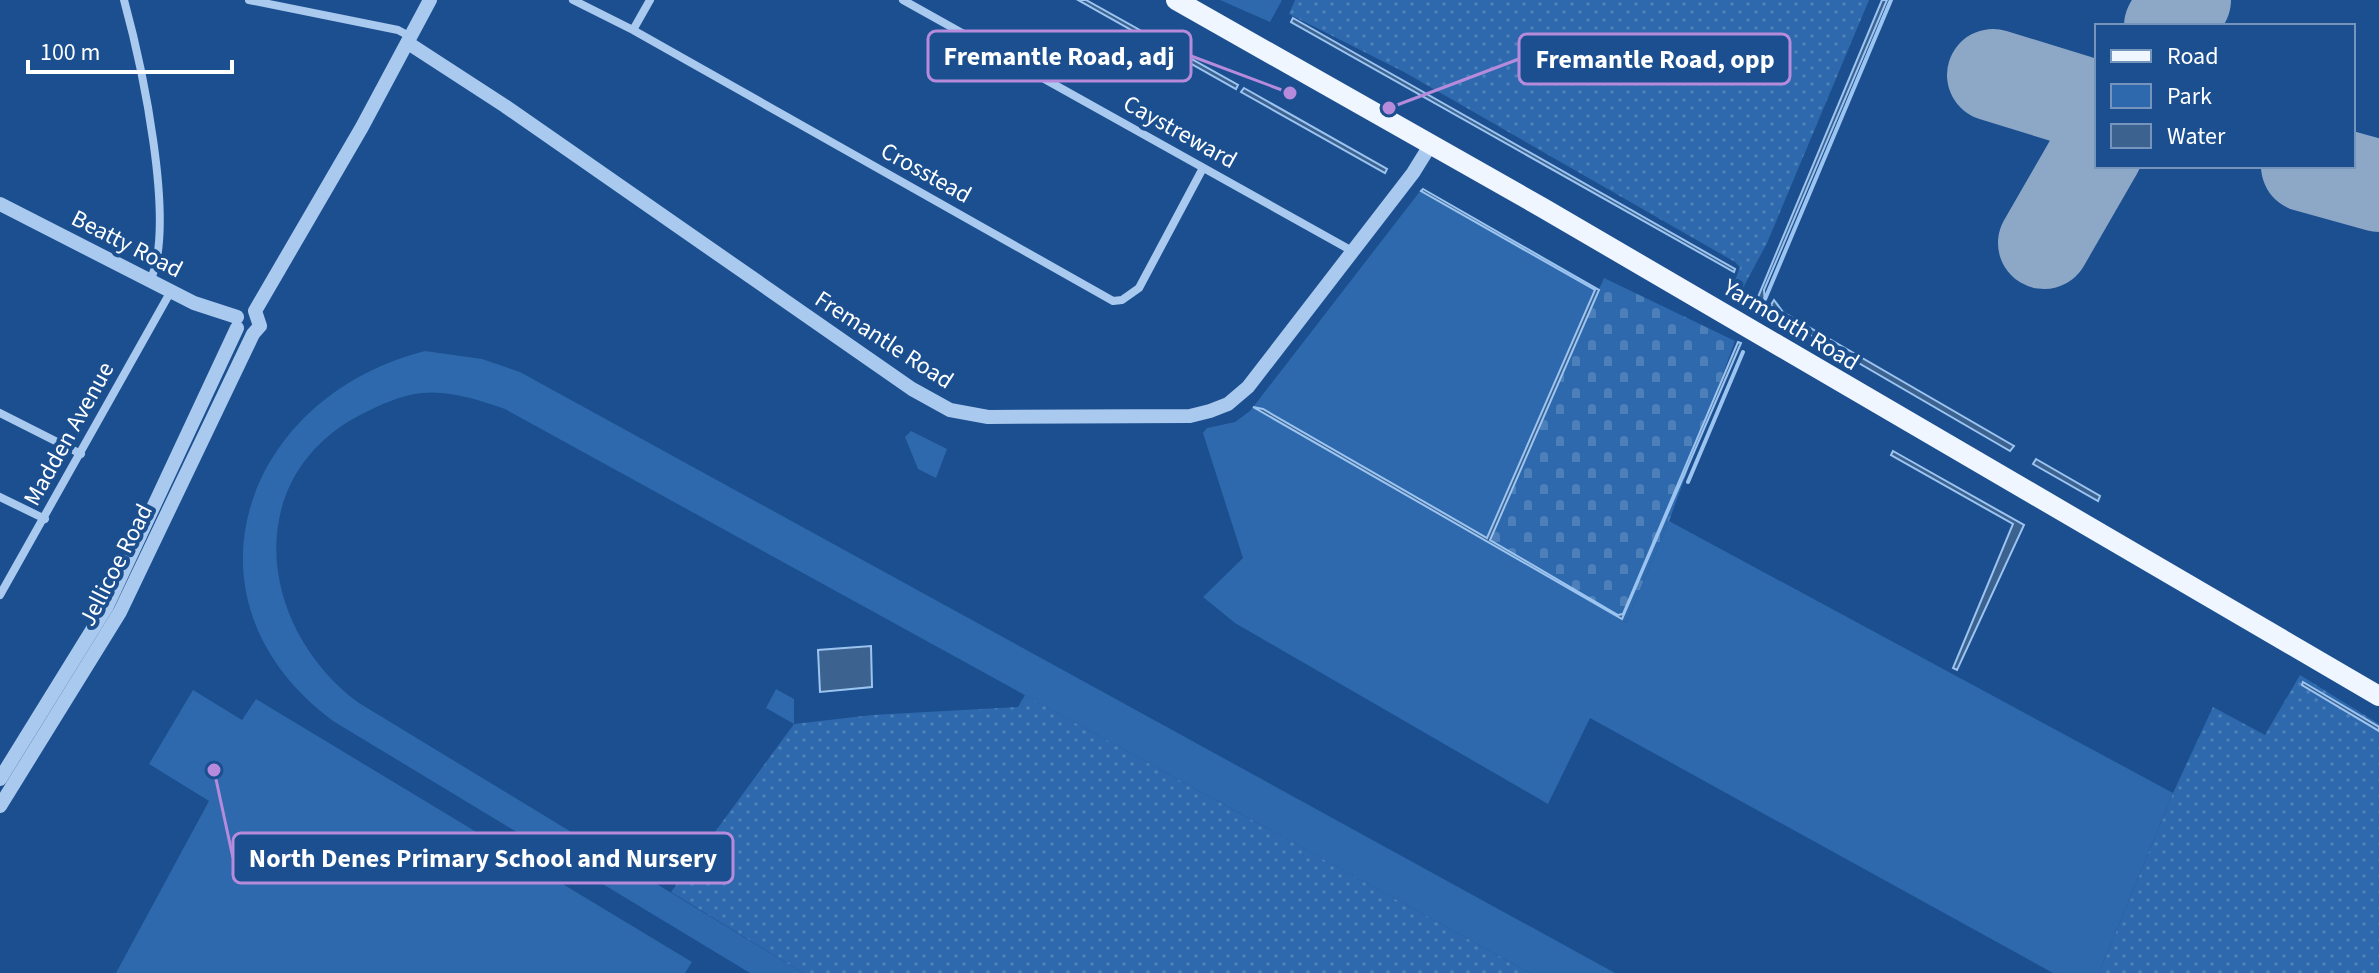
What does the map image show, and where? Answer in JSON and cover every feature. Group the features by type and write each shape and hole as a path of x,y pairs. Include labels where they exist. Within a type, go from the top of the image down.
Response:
{"main road":[{"name":"Yarmouth Road","path":"1176,0 1431,144 2379,696"}],"street":[{"path":"124,0 151,118 160,227 159,247 150,281"},
{"path":"249,0 398,30 409,40"},
{"name":"Jellicoe Road","path":"0,806 114,609 253,334 261,324 255,311 430,0"},
{"name":"Crosstead","path":"573,0 633,30 1113,301 1122,300 1139,288 1203,168"},
{"path":"633,30 650,0"},
{"name":"Caystreward","path":"903,0 1354,252"},
{"name":"Fremantle Road","path":"409,40 912,389 963,413 988,417 1190,416 1228,404 1248,387 1354,252 1431,144"},
{"name":"Beatty Road","path":"0,204 237,322"},
{"name":"Madden Avenue","path":"0,595 171,291"},
{"path":"253,334 244,334 237,322 246,309 255,311"},
{"name":"Jellicoe Road","path":"114,609 237,322"},
{"path":"0,413 81,454"},
{"path":"0,497 45,519"},
{"name":"Jellicoe Road","path":"0,779 96,640"}],"green space":[{"path":"1220,0 1282,0 1270,22"},
{"path":"1295,0 1869,0 1767,243 1737,299 1730,294 1740,267 1735,262 1404,72 1289,14"},
{"path":"1421,190 1598,291 1489,539 1626,623 1669,521 2173,793 2099,973 2053,973 1590,718 1548,804 1235,623 1203,597 1243,558 1203,433 1207,428 1235,422 1250,411"},
{"path":"1604,278 1735,341 1669,521 1626,623 1489,539"},
{"path":"425,351 482,359 520,372 1615,973 1530,973 505,409 453,394 415,394 392,400 364,413 324,440 296,474 281,512 276,553 283,595 299,635 325,672 359,703 803,973 750,973 333,721 283,673 253,619 243,563 250,508 273,457 311,411 362,375"},
{"path":"911,431 947,449 936,478 918,469 905,437"},
{"path":"2300,675 2379,724 2379,973 2099,973 2173,793 2213,707 2265,735"},
{"path":"776,689 794,699 794,724 766,708"},
{"path":"193,690 242,720 256,699 692,962 685,973 116,973 209,801 149,764"},
{"path":"1025,695 1530,973 803,973 671,892 794,724 872,715 1018,707"}],"water":[{"path":"1078,0 1086,0 1238,85 1236,89"},
{"path":"1882,0 1887,0 1764,290 1765,303 1760,302 1757,311 1753,309"},
{"path":"1293,18 1735,269 1734,272 1291,22"},
{"path":"1244,88 1387,169 1385,173 1241,92"},
{"path":"1423,189 1599,290 1490,540 1618,615 1623,614 1738,342 1741,343 1622,619 1253,407 1263,409 1487,538 1595,290 1421,191"},
{"path":"1774,300 1783,312 2014,446 2010,451 1783,319 1771,305"},
{"path":"1893,451 2024,525 1957,670 1953,668 2013,524 1891,455"},
{"path":"2036,459 2100,496 2098,501 2033,464"},
{"path":"871,646 872,687 820,692 818,650"},
{"path":"2303,682 2379,727 2379,731 2302,685"}],"waterway":[{"path":"1760,311 1891,0"},
{"path":"1688,482 1743,352"}],"runway":[{"path":"2171,24 2185,0"},
{"path":"1993,75 2095,106"},
{"path":"2044,243 2095,154"},
{"path":"2314,168 2379,186"}],"place":[{"name":"Fremantle Road, adj","path":"1290,93"},
{"name":"Fremantle Road, opp","path":"1389,108"},
{"name":"North Denes Primary School and Nursery","path":"214,770"}]}
